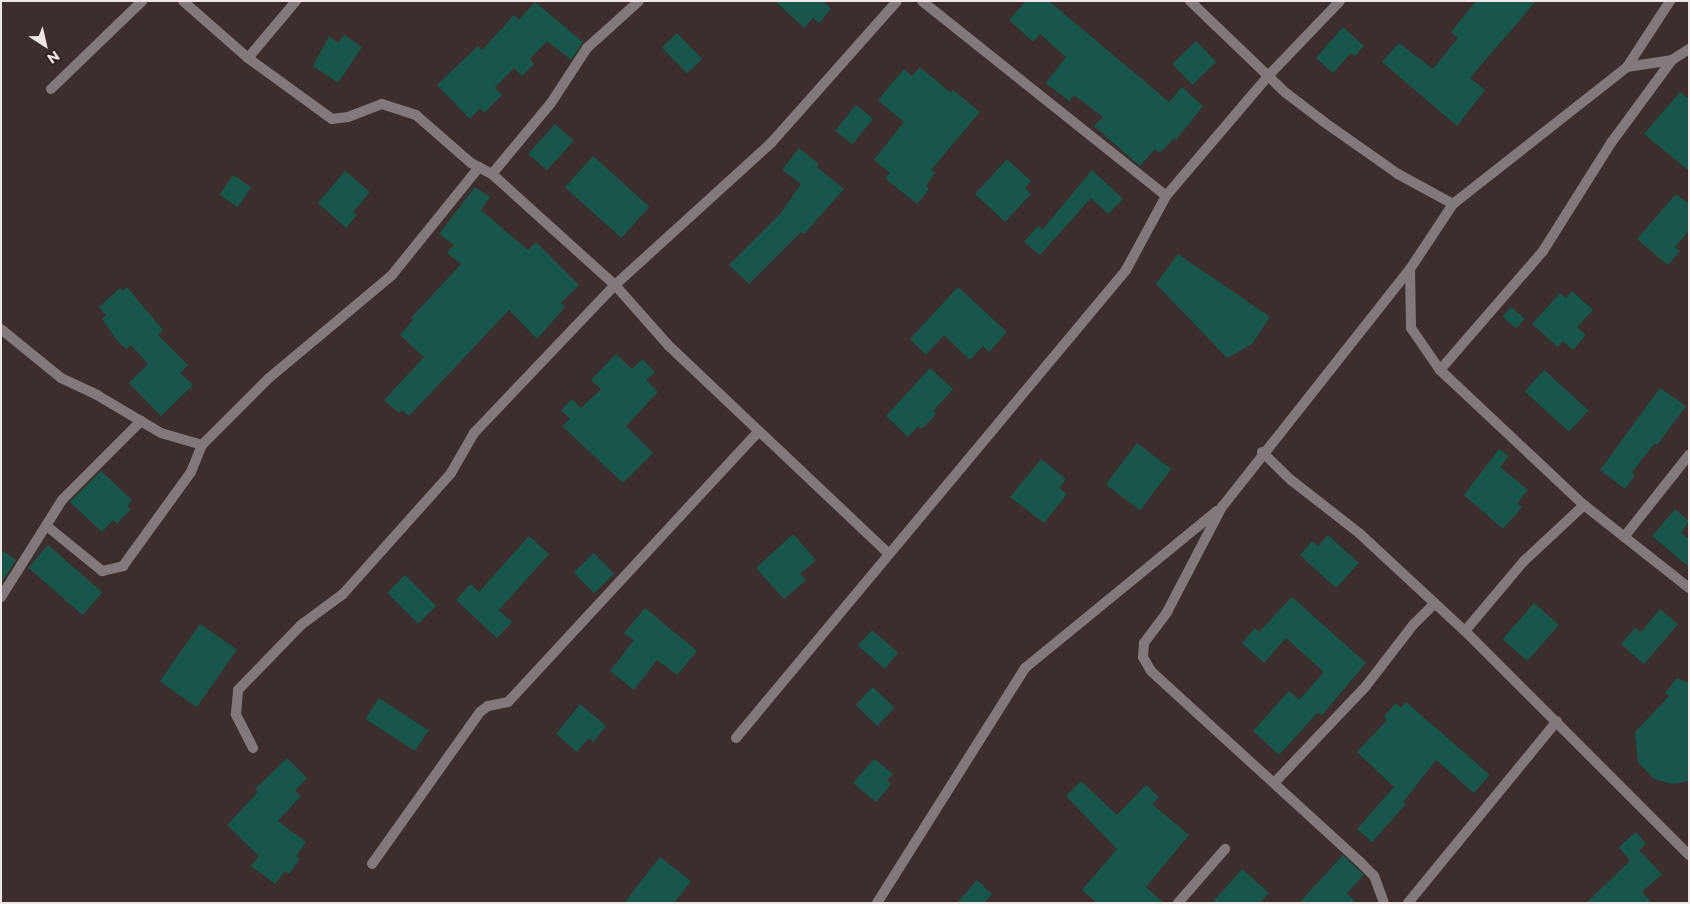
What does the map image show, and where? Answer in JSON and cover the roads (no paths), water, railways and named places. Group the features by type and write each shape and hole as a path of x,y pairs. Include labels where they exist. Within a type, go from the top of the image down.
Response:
{"street":[{"path":"51,89 142,1"},
{"path":"183,1 248,58 332,119 348,117 382,104 416,116 479,167 492,174 614,285 668,345 889,554"},
{"path":"248,58 296,1"},
{"path":"492,174 552,103 587,48 638,1"},
{"path":"253,748 236,714 238,690 301,625 343,594 451,473 474,433 614,285 772,142 897,1"},
{"path":"922,1 1166,196"},
{"path":"1190,1 1268,76 1324,122 1398,174 1453,204"},
{"path":"736,738 1126,270 1166,196 1268,76 1340,1"},
{"path":"1384,903 1374,876 1275,782 1151,671 1143,657 1144,643 1167,612 1222,507 1262,452 1410,269 1453,204 1627,67 1670,1"},
{"path":"1440,370 1543,251 1611,143 1672,60 1689,49"},
{"path":"1627,67 1672,60"},
{"path":"48,527 102,571 123,566 191,472 202,445 269,378 392,275 479,167"},
{"path":"1410,269 1411,328 1440,370 1584,505 1689,588"},
{"path":"1,329 61,378 161,433 202,445"},
{"path":"1,597 48,527 62,500 141,421"},
{"path":"372,864 480,712 488,706 508,702 759,431"},
{"path":"1262,452 1291,480 1359,533 1433,605 1465,631 1689,855"},
{"path":"1624,537 1689,454"},
{"path":"1465,631 1524,561 1584,505"},
{"path":"877,903 1025,668 1222,507"},
{"path":"1275,782 1366,686 1413,625 1433,605"},
{"path":"1408,903 1557,722"},
{"path":"1178,903 1225,849"}]}
